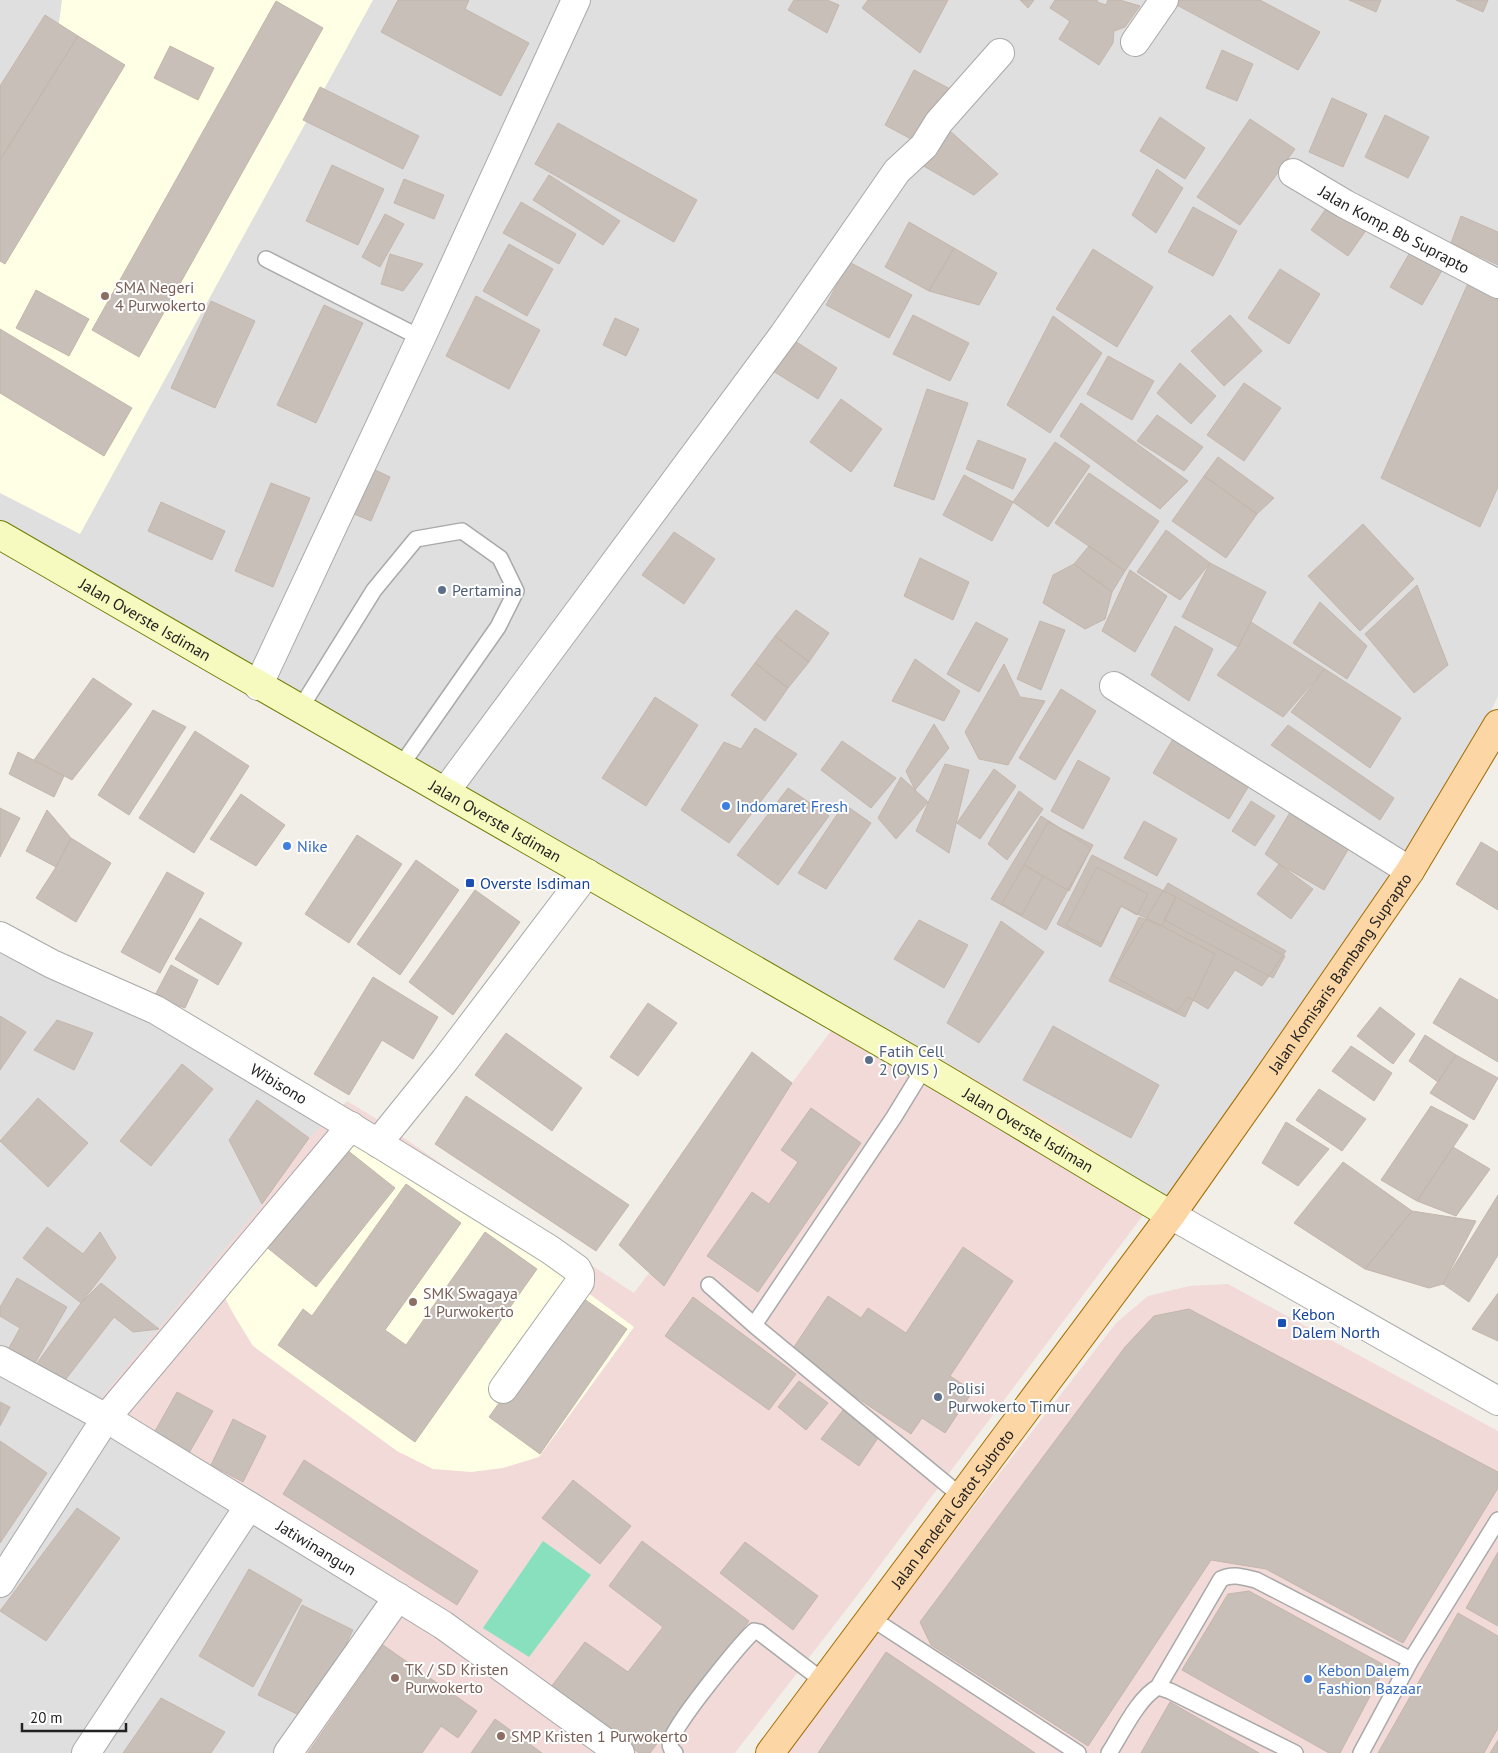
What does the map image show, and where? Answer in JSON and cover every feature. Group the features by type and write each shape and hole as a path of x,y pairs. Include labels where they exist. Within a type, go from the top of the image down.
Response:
{"main road":[{"name":"Jalan Overste Isdiman","path":"0,535 258,686 924,1068 1171,1215"},
{"name":"Jalan Komisaris Bambang Suprapto","path":"1171,1215 1410,871 1498,724"},
{"name":"Jalan Jenderal Gatot Subroto","path":"770,1753 1171,1215"}],"street":[{"path":"258,686 421,338 576,0"},
{"path":"1135,42 1164,0"},
{"path":"445,792 778,342 897,171 924,146 939,122 1000,53"},
{"name":"Jalan Komp. Bb Suprapto","path":"1293,173 1345,204 1498,284"},
{"path":"1114,686 1410,871"},
{"path":"378,1142 451,1053 587,873"},
{"name":"Wibisono","path":"0,936 52,964 156,1010 378,1142 577,1269 580,1275 580,1282 503,1389"},
{"path":"0,1583 106,1418 351,1126"},
{"path":"1171,1215 1498,1402"},
{"name":"Jatiwinangun","path":"0,1360 106,1418 443,1625 620,1753"},
{"path":"86,1753 249,1506"},
{"path":"288,1753 398,1597"}],"lane":[{"path":"266,258 421,338"},
{"path":"300,709 374,590 416,539 462,531 500,558 516,591 498,627 400,767"},
{"path":"754,1325 924,1068"},
{"path":"709,1285 754,1325 961,1496"},
{"path":"1361,1753 1411,1660 1498,1520"},
{"path":"1109,1753 1141,1703 1150,1692 1158,1687 1221,1579 1228,1575 1238,1575 1256,1580 1411,1660"},
{"path":"871,1618 1078,1753"},
{"path":"675,1753 671,1749 671,1737 712,1679 754,1631 766,1637 823,1681"},
{"path":"1158,1687 1170,1691 1295,1753"}],"shaded area":[{"path":"0,0 1498,0 1498,696 1455,788 1171,1221 0,527"},
{"name":"SMA Negeri 4 Purwokerto","path":"62,0 373,0 80,534 0,493 0,100 59,23"},
{"path":"0,936 351,1126 398,1597 288,1753 0,1753"},
{"path":"849,1007 1069,1132 1159,1194 856,1597 735,1753 627,1753 95,1405 262,1204 309,1138 347,1101 634,1293"},
{"name":"SMK Swagaya 1 Purwokerto","path":"347,1135 545,1261 634,1327 539,1457 503,1468 471,1472 433,1469 397,1451 253,1346 234,1315 220,1289"},
{"path":"1228,1284 1498,1431 1498,1753 783,1753 1116,1323 1148,1296 1189,1286"},
{"path":"398,1597 620,1753 288,1753"}],"green space":[{"path":"543,1541 591,1575 529,1657 483,1628"}],"building":[{"path":"398,0 469,0 465,9 529,43 501,96 381,32"},
{"path":"794,0 827,0 839,5 827,33 788,10"},
{"path":"868,0 948,0 920,53 862,8"},
{"path":"1020,0 1034,0 1028,8"},
{"path":"1055,0 1098,0 1097,2 1106,5 1108,0 1120,0 1140,6 1125,27 1114,31 1113,43 1099,65 1059,39 1070,21 1050,8"},
{"path":"1174,0 1260,0 1320,32 1298,70 1173,3"},
{"path":"1349,0 1381,0 1376,12"},
{"path":"1456,0 1488,0 1483,12"},
{"path":"276,1 323,28 139,357 92,330"},
{"path":"45,15 78,36 0,160 0,86"},
{"path":"78,36 125,65 5,264 0,261 0,160"},
{"path":"170,46 214,68 198,100 154,78"},
{"path":"1222,50 1253,64 1237,101 1206,88"},
{"path":"914,70 954,91 924,146 885,125"},
{"path":"320,87 419,136 403,169 303,120"},
{"path":"1332,98 1367,114 1343,167 1309,152"},
{"path":"1385,115 1429,137 1408,178 1365,157"},
{"path":"1160,117 1205,148 1185,179 1140,151"},
{"path":"1250,119 1295,149 1240,225 1197,197"},
{"path":"940,122 998,174 974,195 920,164"},
{"path":"558,123 697,200 674,242 535,164"},
{"path":"332,165 384,189 358,245 306,221"},
{"path":"1157,169 1183,188 1156,233 1132,215"},
{"path":"549,175 620,221 603,245 533,200"},
{"path":"404,179 444,195 434,219 394,203"},
{"path":"1337,193 1374,219 1348,256 1311,230"},
{"path":"521,202 576,234 559,264 503,233"},
{"path":"1193,207 1237,231 1213,276 1168,252"},
{"path":"385,214 404,224 380,267 362,257"},
{"path":"1461,216 1498,232 1498,265 1451,243"},
{"path":"909,222 954,248 929,291 885,267"},
{"path":"1416,242 1448,260 1422,305 1390,287"},
{"path":"509,244 553,269 527,316 483,291"},
{"path":"954,248 997,273 979,305 929,291"},
{"path":"1093,249 1153,287 1117,347 1056,309"},
{"path":"390,254 423,264 403,291 381,284"},
{"path":"849,262 912,295 889,338 826,305"},
{"path":"1280,269 1320,294 1289,344 1248,318"},
{"path":"1474,270 1498,281 1498,487 1480,527 1381,478"},
{"path":"36,290 89,319 69,356 16,328"},
{"path":"476,296 540,330 509,389 446,356"},
{"path":"211,301 255,321 215,408 171,388"},
{"path":"324,305 363,323 316,423 277,405"},
{"path":"913,315 969,343 950,381 893,354"},
{"path":"1230,315 1262,351 1224,386 1191,351"},
{"path":"1053,316 1102,353 1050,433 1007,405"},
{"path":"615,318 639,329 626,356 603,345"},
{"path":"0,329 132,408 104,456 0,393"},
{"path":"784,334 837,368 818,399 773,371"},
{"path":"1108,356 1154,381 1132,420 1087,394"},
{"path":"1180,363 1216,396 1191,424 1157,393"},
{"path":"1244,383 1281,408 1244,461 1207,435"},
{"path":"927,389 968,403 934,500 894,486"},
{"path":"841,399 882,429 851,472 810,442"},
{"path":"1081,403 1188,481 1160,509 1060,436"},
{"path":"1157,415 1203,447 1184,471 1137,441"},
{"path":"978,440 1026,459 1013,489 966,469"},
{"path":"1055,442 1090,466 1048,527 1013,502"},
{"path":"1218,457 1274,498 1257,514 1204,476"},
{"path":"371,468 390,477 371,521 352,513"},
{"path":"1089,473 1159,521 1125,571 1055,523"},
{"path":"964,475 1013,502 992,541 943,515"},
{"path":"1204,476 1257,514 1226,558 1172,521"},
{"path":"271,483 310,498 273,587 235,571"},
{"path":"161,502 225,531 212,560 148,531"},
{"path":"1363,524 1414,579 1360,631 1308,576"},
{"path":"1166,530 1210,563 1180,600 1137,572"},
{"path":"674,532 715,559 684,604 642,575"},
{"path":"1089,546 1125,571 1112,592 1074,564"},
{"path":"920,558 969,582 953,620 904,596"},
{"path":"1210,563 1266,592 1238,647 1182,617"},
{"path":"1074,564 1112,592 1105,619 1085,629 1043,603 1053,575"},
{"path":"1130,570 1167,596 1135,652 1102,631"},
{"path":"1417,585 1448,665 1414,693 1365,634"},
{"path":"1320,602 1367,646 1347,679 1293,643"},
{"path":"796,610 829,633 809,662 775,636"},
{"path":"1040,621 1065,630 1041,690 1017,679"},
{"path":"976,622 1008,639 979,692 947,674"},
{"path":"1251,622 1325,669 1283,717 1217,675 1238,647"},
{"path":"1175,626 1213,649 1189,701 1151,675"},
{"path":"775,636 809,662 788,688 755,663"},
{"path":"915,659 960,691 944,721 892,701"},
{"path":"755,663 788,688 765,721 731,695"},
{"path":"1004,664 1020,697 1045,701 1008,765 979,759 965,732"},
{"path":"1325,669 1401,718 1370,768 1291,712"},
{"path":"93,678 132,704 72,780 34,760"},
{"path":"1061,689 1096,711 1055,780 1019,758"},
{"path":"655,697 698,725 646,806 602,778"},
{"path":"153,710 186,727 129,815 98,795"},
{"path":"934,724 949,748 915,790 906,771"},
{"path":"1288,725 1394,798 1380,820 1271,745"},
{"path":"755,728 797,754 729,843 681,810 724,742 741,749"},
{"path":"195,731 249,766 194,853 139,818"},
{"path":"1177,732 1253,779 1229,819 1153,773"},
{"path":"842,741 896,778 871,808 821,770"},
{"path":"18,752 64,776 54,797 9,774"},
{"path":"1078,760 1110,778 1083,829 1051,811"},
{"path":"945,764 969,770 949,853 916,831"},
{"path":"994,769 1016,786 980,839 957,823"},
{"path":"901,777 928,802 896,839 878,818"},
{"path":"788,788 829,816 778,885 737,855"},
{"path":"1019,791 1043,809 1007,860 988,844"},
{"path":"241,794 285,825 256,866 210,839"},
{"path":"1251,801 1275,816 1255,846 1232,831"},
{"path":"844,804 871,823 826,889 798,873"},
{"path":"1295,804 1354,840 1324,890 1265,854"},
{"path":"0,808 20,818 0,857"},
{"path":"47,810 71,838 56,867 26,851"},
{"path":"1041,816 1091,848 1046,930 991,899"},
{"path":"1144,821 1177,839 1157,876 1124,858"},
{"path":"1048,822 1093,845 1069,891 1024,865"},
{"path":"357,835 402,864 349,943 305,914"},
{"path":"71,838 111,863 76,922 36,898 56,867"},
{"path":"1481,842 1498,852 1498,910 1456,884"},
{"path":"1092,855 1176,897 1162,926 1121,906 1101,947 1057,924"},
{"path":"416,860 459,890 400,975 357,944"},
{"path":"1279,864 1313,889 1291,919 1257,894"},
{"path":"1024,865 1043,876 1022,915 1002,904"},
{"path":"1097,867 1148,894 1137,915 1121,906 1101,944 1066,926"},
{"path":"167,872 204,893 160,973 121,952"},
{"path":"1168,883 1286,951 1262,986 1235,970 1208,1009 1188,997 1177,1012 1112,975"},
{"path":"475,890 520,922 453,1015 409,982"},
{"path":"1176,897 1285,956 1273,978 1164,920"},
{"path":"1139,917 1162,926 1215,954 1185,1017 1109,981"},
{"path":"200,918 242,943 218,985 175,959"},
{"path":"919,920 968,945 944,988 894,959"},
{"path":"1001,921 1044,952 979,1043 947,1023"},
{"path":"171,965 198,980 185,1008 154,997"},
{"path":"373,977 438,1017 413,1059 382,1040 349,1095 314,1074"},
{"path":"1460,978 1498,1000 1498,1062 1433,1023"},
{"path":"648,1003 677,1023 638,1076 610,1057"},
{"path":"1380,1007 1415,1034 1393,1064 1357,1036"},
{"path":"0,1016 26,1032 0,1070"},
{"path":"57,1020 93,1033 74,1070 34,1050"},
{"path":"1053,1026 1159,1085 1131,1138 1023,1080"},
{"path":"506,1033 582,1088 552,1131 475,1075"},
{"path":"1425,1035 1456,1055 1438,1082 1409,1061"},
{"path":"1351,1046 1392,1073 1374,1101 1332,1071"},
{"path":"752,1052 792,1083 664,1286 619,1245"},
{"path":"1456,1055 1498,1078 1474,1120 1430,1093"},
{"path":"182,1064 213,1089 151,1166 120,1141"},
{"path":"1319,1089 1366,1119 1342,1151 1296,1120"},
{"path":"466,1096 629,1205 596,1251 435,1144"},
{"path":"38,1098 88,1143 48,1187 0,1141"},
{"path":"257,1100 309,1138 262,1204 229,1140"},
{"path":"1431,1106 1468,1125 1417,1201 1381,1180"},
{"path":"811,1108 861,1143 758,1292 707,1256 752,1192 769,1204 798,1162 781,1150"},
{"path":"1286,1122 1329,1149 1298,1186 1262,1163"},
{"path":"342,1146 395,1188 316,1287 264,1245"},
{"path":"1453,1147 1490,1169 1456,1216 1417,1201"},
{"path":"1343,1162 1412,1211 1365,1269 1294,1223"},
{"path":"406,1184 461,1223 385,1330 406,1345 485,1232 537,1269 415,1442 278,1345 303,1309 312,1316"},
{"path":"1498,1195 1498,1255 1469,1302 1443,1284"},
{"path":"1412,1211 1476,1221 1443,1284 1429,1288 1365,1269"},
{"path":"47,1227 83,1254 100,1232 116,1258 81,1303 23,1258"},
{"path":"963,1247 1013,1281 950,1376 973,1391 945,1433 922,1418 911,1434 790,1353 828,1296 861,1318 868,1308 906,1333"},
{"path":"17,1278 67,1307 31,1370 5,1355 20,1328 0,1316 0,1307"},
{"path":"101,1283 159,1329 133,1332 114,1317 62,1384 37,1363 81,1303"},
{"path":"1498,1293 1498,1341 1472,1329"},
{"path":"577,1294 627,1329 540,1454 489,1417"},
{"path":"693,1297 796,1374 769,1410 665,1336"},
{"path":"1189,1309 1498,1472 1498,1488 1403,1643 1266,1569 1211,1560 1088,1746 931,1645 920,1622 1125,1347 1154,1316"},
{"path":"799,1381 828,1403 806,1430 778,1407"},
{"path":"177,1392 213,1411 189,1453 154,1433"},
{"path":"0,1402 10,1407 0,1426"},
{"path":"843,1410 880,1435 859,1466 821,1439"},
{"path":"233,1419 266,1436 243,1482 211,1465"},
{"path":"0,1441 47,1473 0,1543"},
{"path":"304,1460 478,1571 457,1605 283,1494"},
{"path":"573,1480 631,1526 600,1564 542,1518"},
{"path":"77,1508 120,1538 46,1641 0,1611"},
{"path":"642,1541 749,1621 650,1753 639,1753 551,1687 585,1642 628,1672 663,1627 609,1586"},
{"path":"745,1542 818,1596 793,1630 720,1573"},
{"path":"1498,1552 1498,1626 1466,1608"},
{"path":"249,1569 302,1600 253,1687 199,1656"},
{"path":"1249,1591 1386,1666 1340,1753 1329,1753 1182,1670 1228,1594"},
{"path":"302,1605 353,1630 309,1720 258,1695"},
{"path":"1458,1613 1498,1636 1498,1728 1484,1753 1378,1753"},
{"name":"TK / SD Kristen Purwokerto","path":"383,1645 477,1711 458,1738 441,1726 422,1753 308,1753"},
{"path":"886,1652 901,1662 1035,1753 818,1753"},
{"path":"161,1698 225,1732 211,1753 123,1753"},
{"path":"1170,1702 1259,1753 1141,1753"},
{"name":"SMP Kristen 1 Purwokerto","path":"495,1719 542,1753 471,1753"},
{"path":"1498,1740 1498,1753 1490,1753"}],"place":[{"name":"SMA Negeri 4 Purwokerto","path":"105,296"},
{"name":"Pertamina","path":"442,590"},
{"name":"Indomaret Fresh","path":"726,806"},
{"name":"Nike","path":"287,846"},
{"name":"Overste Isdiman","path":"470,883"},
{"name":"Fatih Cell 2 (OVIS )","path":"869,1060"},
{"name":"SMK Swagaya 1 Purwokerto","path":"413,1302"},
{"name":"Kebon Dalem North","path":"1282,1323"},
{"name":"Polisi Purwokerto Timur","path":"938,1397"},
{"name":"TK / SD Kristen Purwokerto","path":"395,1678"},
{"name":"Kebon Dalem Fashion Bazaar","path":"1308,1679"},
{"name":"SMP Kristen 1 Purwokerto","path":"501,1736"}]}
